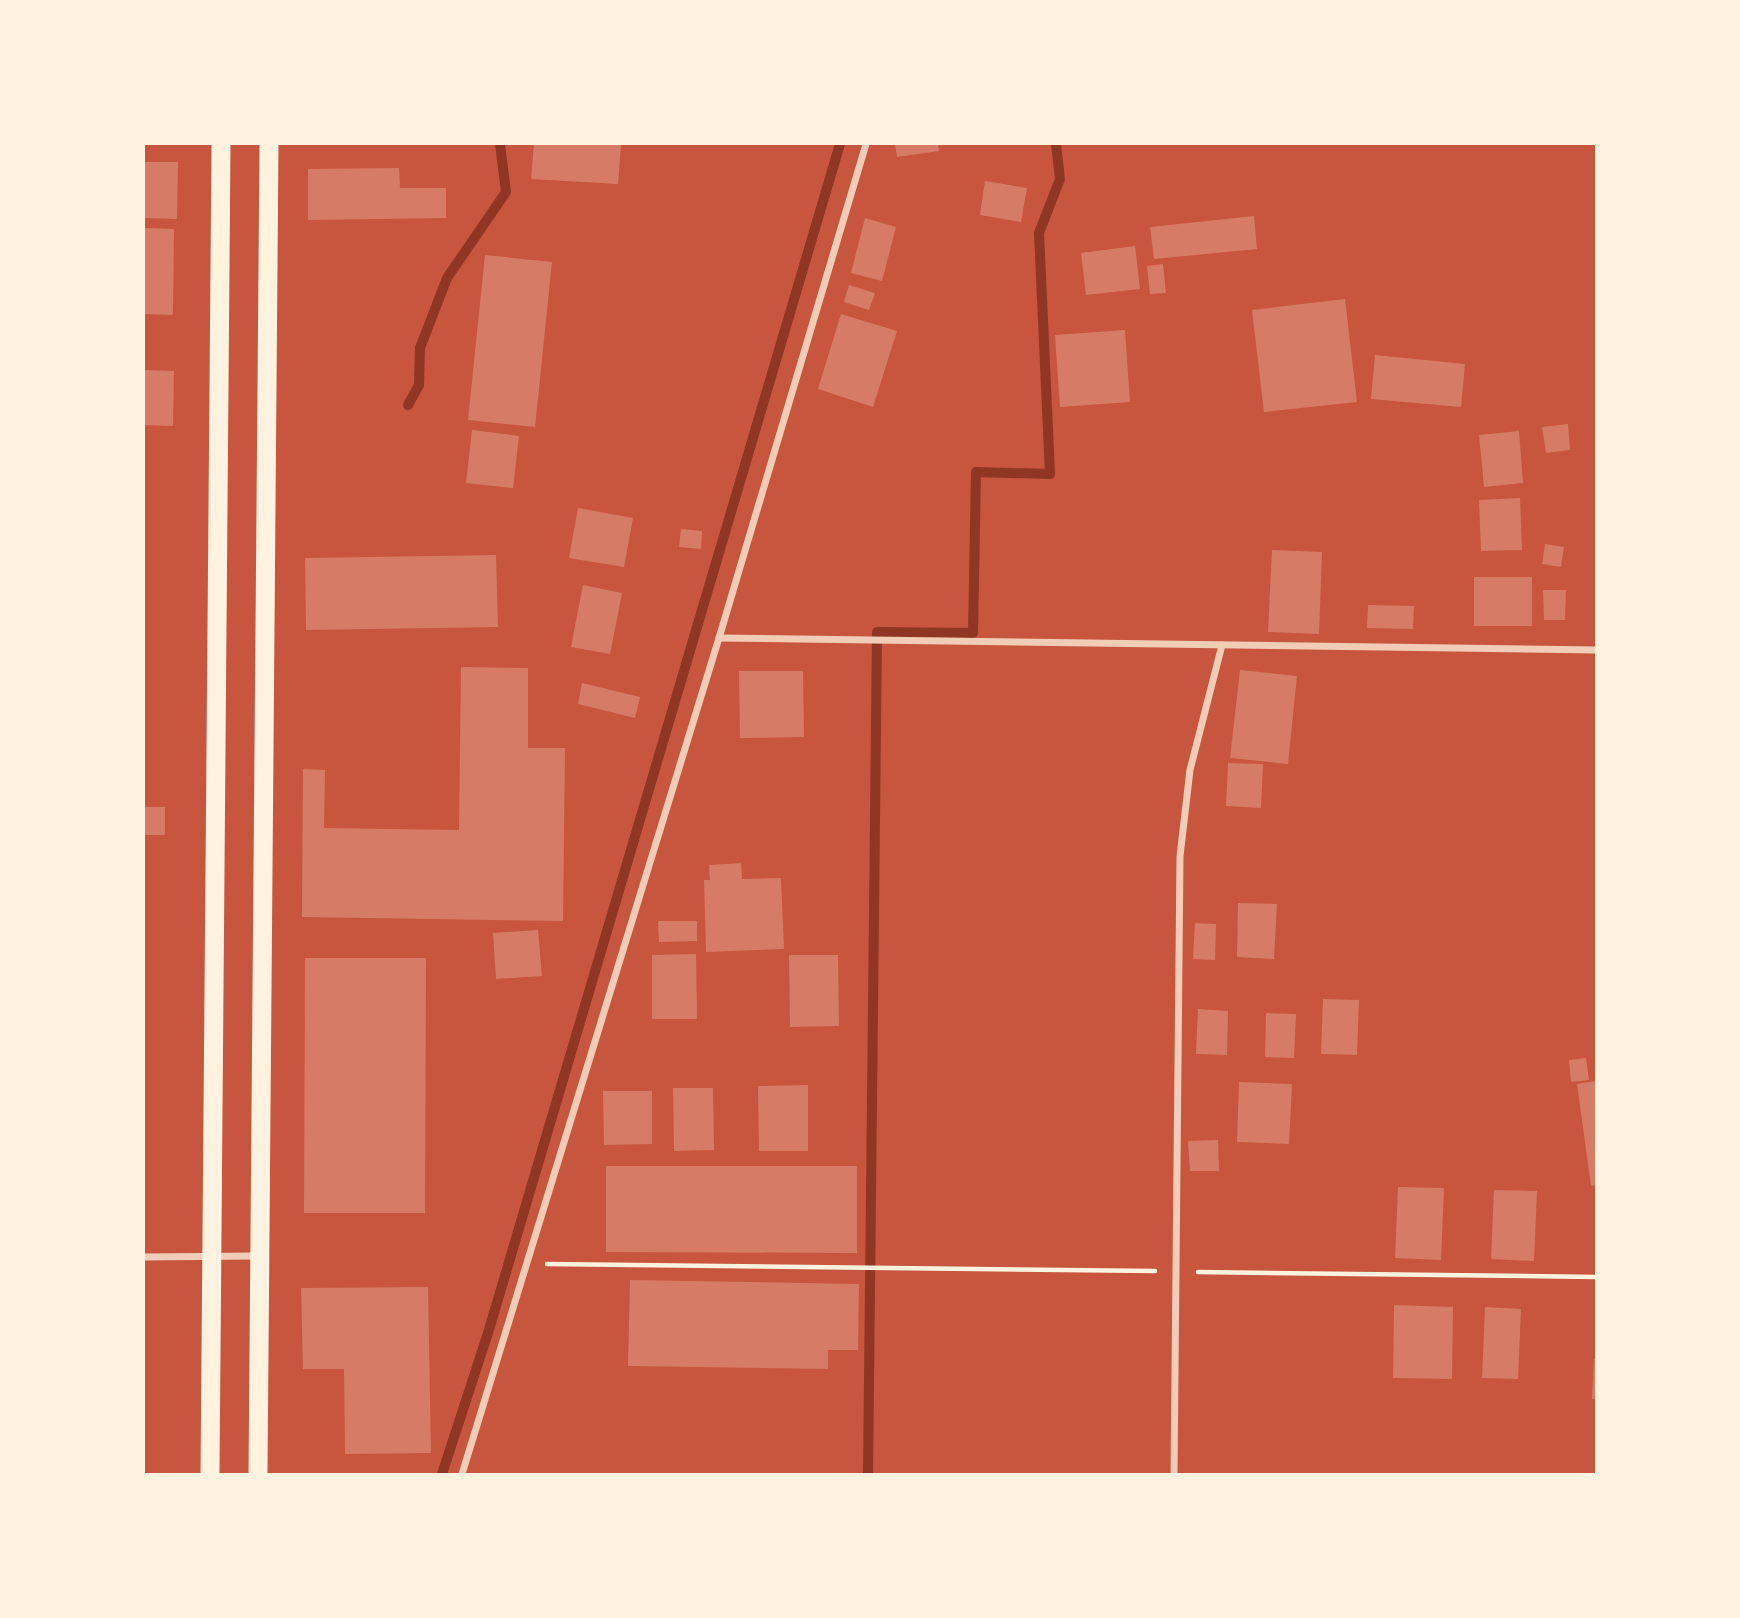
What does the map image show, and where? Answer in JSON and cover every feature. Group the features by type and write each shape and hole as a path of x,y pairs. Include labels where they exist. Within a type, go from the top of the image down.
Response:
{"highway":[{"path":"210,1475 221,144"},
{"path":"258,1475 269,144"}],"street":[{"path":"462,1475 719,638 866,144"},
{"path":"719,638 1597,650"},
{"path":"1174,1475 1180,856 1190,770 1223,645"},
{"path":"144,1257 261,1256"}],"path":[{"path":"525,1264 1597,1277"}],"building":[{"path":"534,144 621,144 618,184 531,179"},
{"path":"895,144 938,144 939,151 897,157"},
{"path":"144,162 178,162 177,219 144,218"},
{"path":"399,168 400,188 446,188 446,218 308,220 308,169"},
{"path":"985,181 1027,188 1021,222 980,215"},
{"path":"1254,216 1257,249 1154,259 1150,227"},
{"path":"865,218 896,227 882,281 851,273"},
{"path":"144,228 174,229 173,315 144,314"},
{"path":"1135,246 1140,289 1086,295 1081,253"},
{"path":"485,255 552,262 535,427 468,420"},
{"path":"1163,264 1166,293 1150,294 1147,266"},
{"path":"849,285 875,293 869,310 844,302"},
{"path":"1345,299 1357,402 1264,412 1252,310"},
{"path":"841,314 897,331 873,407 818,389"},
{"path":"1125,330 1130,402 1060,407 1055,335"},
{"path":"1375,355 1465,364 1461,407 1371,399"},
{"path":"144,370 174,371 173,426 144,425"},
{"path":"1568,424 1570,450 1546,453 1542,427"},
{"path":"472,430 519,436 513,488 466,483"},
{"path":"1519,431 1523,483 1484,487 1479,435"},
{"path":"1520,498 1522,550 1481,551 1479,500"},
{"path":"578,508 633,518 624,567 569,558"},
{"path":"681,529 702,531 701,549 679,547"},
{"path":"1545,544 1564,547 1561,567 1542,564"},
{"path":"1272,550 1322,552 1319,634 1268,632"},
{"path":"496,555 498,627 306,630 305,558"},
{"path":"1474,577 1532,577 1532,626 1474,626"},
{"path":"583,585 622,593 610,654 571,647"},
{"path":"1543,590 1566,590 1565,620 1544,620"},
{"path":"1368,605 1414,606 1413,629 1367,628"},
{"path":"461,667 528,668 528,748 565,748 563,921 302,917 303,769 325,770 324,828 459,830"},
{"path":"1240,670 1297,676 1288,764 1230,758"},
{"path":"739,671 803,671 804,737 740,738"},
{"path":"582,683 640,697 635,718 578,704"},
{"path":"1228,763 1263,764 1261,808 1226,806"},
{"path":"144,807 165,807 165,835 144,835"},
{"path":"741,863 742,879 781,878 784,949 706,952 704,880 710,880 709,865"},
{"path":"1238,903 1277,904 1274,959 1237,957"},
{"path":"658,921 697,921 697,941 659,942"},
{"path":"1195,923 1216,924 1215,960 1193,959"},
{"path":"538,930 542,976 496,979 493,933"},
{"path":"696,954 697,1019 652,1019 652,955"},
{"path":"789,955 838,955 839,1026 790,1027"},
{"path":"305,958 426,958 425,1213 304,1213"},
{"path":"1323,999 1359,1000 1357,1055 1321,1054"},
{"path":"1198,1009 1228,1011 1227,1055 1196,1054"},
{"path":"1266,1013 1296,1014 1294,1058 1265,1057"},
{"path":"1586,1058 1589,1080 1571,1082 1569,1060"},
{"path":"1596,1081 1596,1185 1591,1186 1577,1084"},
{"path":"1239,1082 1292,1084 1289,1144 1237,1142"},
{"path":"808,1085 808,1151 759,1151 758,1086"},
{"path":"673,1088 713,1088 714,1150 674,1151"},
{"path":"603,1091 652,1091 652,1144 604,1145"},
{"path":"1218,1140 1219,1171 1190,1171 1188,1141"},
{"path":"606,1166 857,1166 857,1253 606,1252"},
{"path":"1398,1187 1444,1188 1441,1260 1395,1258"},
{"path":"1494,1190 1537,1191 1534,1261 1491,1259"},
{"path":"630,1280 859,1284 858,1350 828,1350 828,1369 628,1366"},
{"path":"428,1287 431,1453 345,1454 344,1369 303,1369 301,1288"},
{"path":"1394,1305 1453,1307 1452,1379 1393,1378"},
{"path":"1485,1307 1521,1309 1518,1379 1482,1378"},
{"path":"1594,1359 1596,1399 1592,1399"}],"waterway":[{"path":"408,405 419,385 420,348 447,278 506,192 500,144"},
{"path":"442,1474 488,1333 840,144"},
{"path":"868,1474 877,632 973,633 976,472 1050,474 1039,233 1060,179 1056,144"}]}
